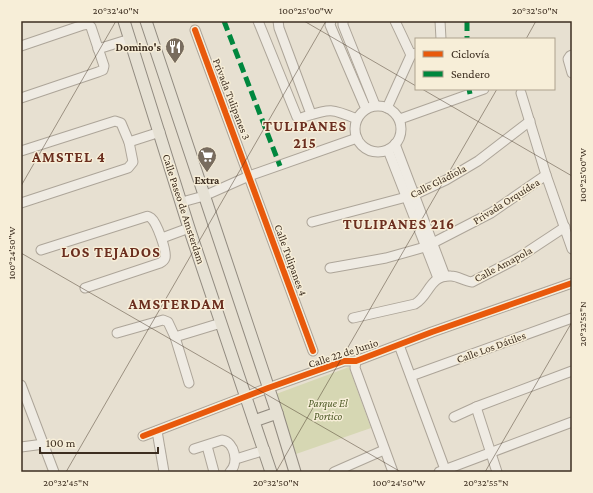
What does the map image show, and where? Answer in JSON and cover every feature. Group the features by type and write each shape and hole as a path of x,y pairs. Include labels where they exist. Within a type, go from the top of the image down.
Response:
{"main road":[{"name":"Calle Paseo de Amsterdam","path":"124,21 190,228 271,472"},
{"name":"Calle Paseo de Amsterdam","path":"146,21 277,413 295,472"},
{"path":"254,421 277,413"}],"street":[{"path":"258,21 297,117 300,118 326,110 333,110 357,119"},
{"path":"278,21 279,28 311,114"},
{"path":"331,21 330,25 371,107"},
{"path":"343,21 343,25 371,107"},
{"path":"387,108 413,54 395,21"},
{"path":"440,21 440,38"},
{"path":"21,46 88,24 91,26 104,66 103,70 21,98"},
{"name":"Privada Tulipanes 3","path":"195,30 249,176"},
{"path":"98,49 130,39"},
{"path":"570,56 568,62 572,73"},
{"path":"400,119 481,90"},
{"path":"521,93 546,175 572,249"},
{"path":"384,106 387,108 392,110 400,119 401,134 391,147 381,152 372,151 364,147 357,138 355,132 357,119 371,107 384,106"},
{"path":"21,152 115,121 121,123 129,142 133,162 128,168 21,203"},
{"name":"Calle Gladiola","path":"312,222 410,196 446,180 478,161 530,121"},
{"path":"129,142 160,132"},
{"path":"182,202 204,196 249,176 357,138"},
{"path":"353,318 415,304 420,300 429,286 441,277 391,147"},
{"name":"Privada Orquídea","path":"330,268 386,258 429,245 491,213 546,175"},
{"name":"Calle Tulipanes 4","path":"249,176 313,351"},
{"path":"41,250 145,216 152,219 162,238 165,257 160,263 85,288"},
{"name":"Calle Amapola","path":"441,277 458,277 472,282 518,258 565,227"},
{"path":"162,238 190,228"},
{"name":"Calle 22 de Junio","path":"143,436 246,398 268,388 344,361 356,361 572,283"},
{"name":"Calle Los Dátiles","path":"411,376 572,318"},
{"path":"117,333 163,320 168,322 175,337 189,383"},
{"path":"175,337 221,323"},
{"path":"399,345 444,471 490,452 572,422"},
{"path":"356,361 355,368 393,472"},
{"path":"454,417 476,407 572,371"},
{"path":"21,385 24,400 44,444 54,472"},
{"path":"476,407 497,472"},
{"path":"157,431 164,472"},
{"path":"194,449 222,440 226,441 232,446 233,466 264,450"},
{"path":"21,447 44,444"},
{"path":"207,446 214,472"},
{"path":"334,472 384,450"}],"green space":[{"name":"Parque El Portico","path":"349,367 371,428 296,454 276,394"}],"marked path":[{"path":"224,21 280,166"},
{"path":"467,21 467,38"},
{"path":"469,90 470,94"}],"cycle path":[{"path":"195,30 313,351"},
{"path":"143,436 268,388 344,361 356,361 432,332 572,283"}],"place":[{"name":"Domino's","path":"175,64"},
{"name":"Extra","path":"207,173"}],"district":[{"name":"TULIPANES 215","path":"305,134"},
{"name":"AMSTEL 4","path":"69,157"},
{"name":"TULIPANES 216","path":"399,224"},
{"name":"LOS TEJADOS","path":"111,252"},
{"name":"AMSTERDAM","path":"177,304"}]}
